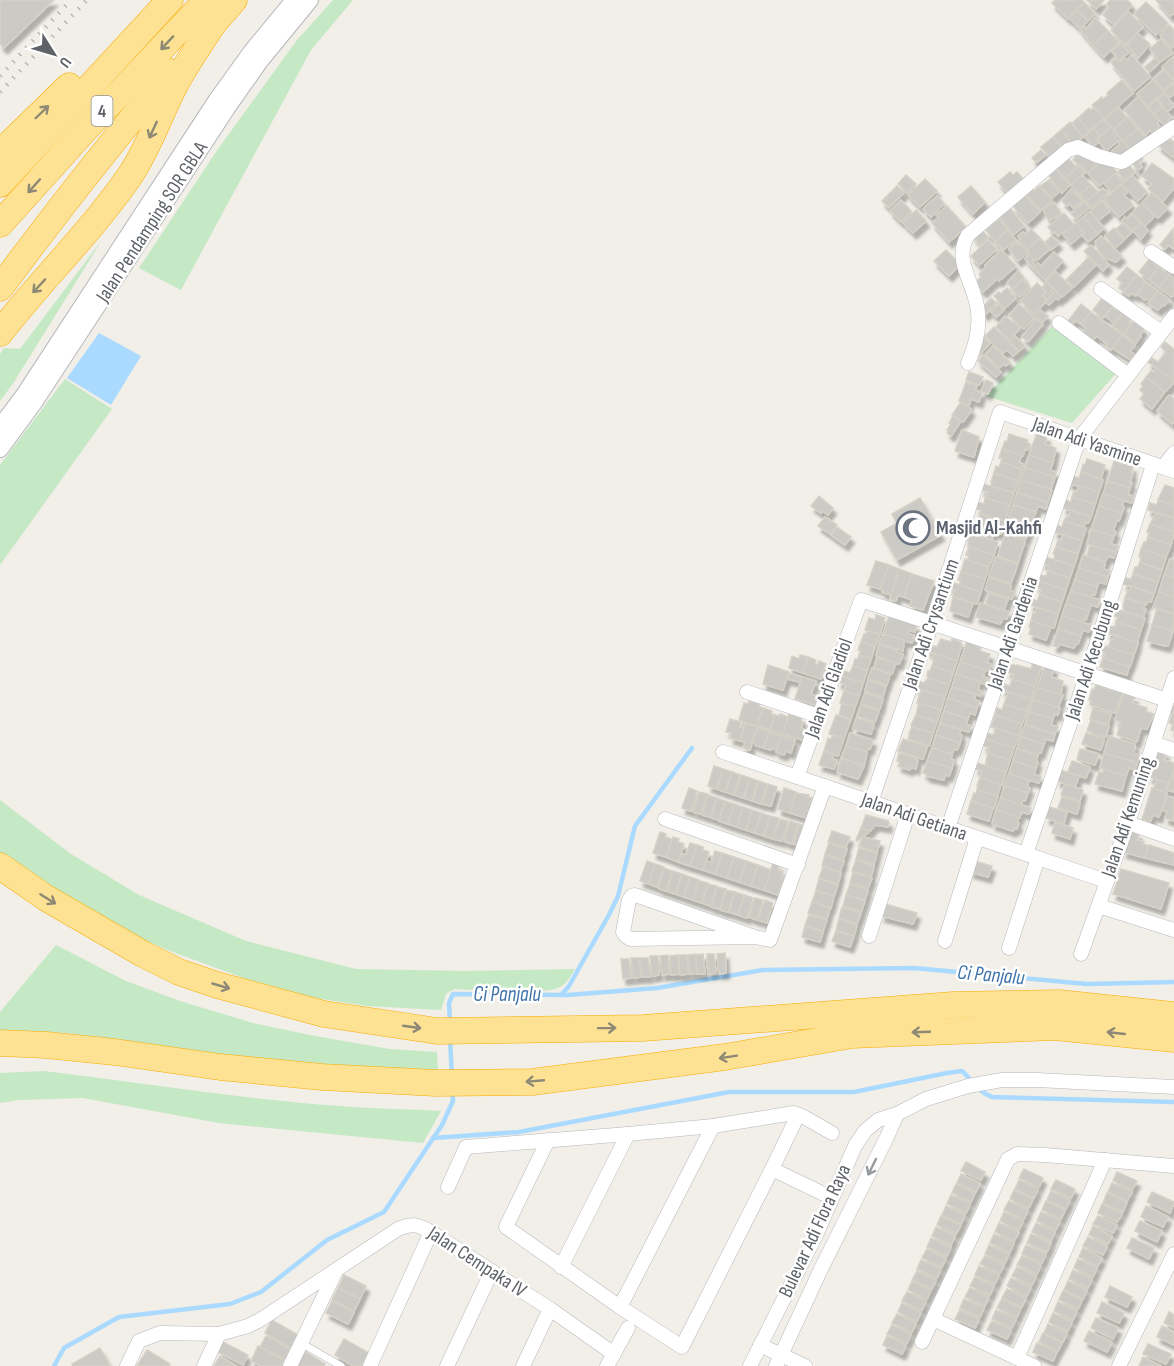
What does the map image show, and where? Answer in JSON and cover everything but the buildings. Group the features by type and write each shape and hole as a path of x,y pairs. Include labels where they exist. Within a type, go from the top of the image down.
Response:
{"highway":[{"path":"0,153 158,0"},
{"name":"4","path":"0,184 170,0"},
{"name":"4","path":"0,224 207,0"},
{"path":"0,288 124,126 234,0"},
{"path":"0,333 25,301 105,211 131,174 173,88 213,24"},
{"path":"0,866 46,898 179,972 218,986 324,1014 437,1031 644,1028 965,1005 1059,1003 1174,1015"},
{"path":"0,1043 115,1052 220,1067 322,1077 436,1083 532,1082 726,1057 852,1035 1055,1027 1174,1039"}],"street":[{"name":"Jalan Pendamping SOR GBLA","path":"0,449 33,404 221,105 252,51 294,0"},
{"name":"Jalan Pendamping SOR GBLA","path":"0,428 221,105 310,0"},
{"path":"968,363 975,346 979,312 976,296 961,254 968,235 1068,150 1078,147 1098,156 1121,162 1174,127"},
{"path":"1151,252 1174,267"},
{"path":"1101,289 1161,332"},
{"name":"Jalan Adi Gardenia","path":"948,828 1079,439 1174,316"},
{"path":"1059,323 1128,375"},
{"name":"Jalan Adi Yasmine","path":"1000,412 1163,468"},
{"name":"Jalan Adi Crysantium","path":"871,802 1000,412"},
{"path":"1163,468 1174,453"},
{"name":"Jalan Adi Kecubung","path":"1009,948 1032,856 1087,674 1163,468"},
{"name":"Jalan Adi Gladiol","path":"797,777 861,600 932,623"},
{"path":"932,623 1167,700"},
{"name":"Jalan Adi Kemuning","path":"1081,954 1128,823 1174,678"},
{"path":"747,692 819,716"},
{"path":"1153,743 1174,750"},
{"name":"Jalan Adi Getiana","path":"723,752 1106,881"},
{"path":"755,937 630,939 623,932 629,900 635,895 755,937 770,940 825,786"},
{"path":"869,936 908,814"},
{"path":"665,819 798,865"},
{"path":"1128,823 1174,839"},
{"path":"945,941 977,838"},
{"path":"1098,906 1174,930"},
{"name":"Bulevar Adi Flora Raya","path":"756,1364 760,1346 817,1233 855,1146 865,1131 878,1120 926,1099 968,1086 1002,1080 1174,1087"},
{"path":"448,1187 466,1148 713,1126 794,1113 832,1133"},
{"name":"Bulevar Adi Flora Raya","path":"778,1360 897,1113"},
{"path":"548,1140 506,1227 561,1267 682,1347 798,1115"},
{"path":"620,1307 713,1126"},
{"path":"561,1267 628,1134"},
{"path":"922,1342 1008,1160 1017,1154 1027,1154 1174,1166"},
{"path":"1017,1358 1105,1160"},
{"path":"772,1169 832,1198"},
{"name":"Jalan Cempaka IV","path":"337,1269 398,1229 409,1224 419,1226 550,1309 610,1360"},
{"path":"370,1366 430,1232"},
{"path":"1119,1366 1174,1254"},
{"path":"128,1366 139,1341 160,1333 219,1334 234,1331 260,1320 337,1269"},
{"path":"290,1366 337,1269"},
{"path":"447,1366 492,1272"},
{"path":"523,1366 550,1309"},
{"path":"933,1318 1034,1366"},
{"path":"610,1360 628,1328"},
{"path":"204,1366 219,1334"},
{"path":"760,1346 778,1360 805,1366"}],"lane":[{"path":"301,1343 341,1366"}],"green space":[{"path":"333,0 353,0 311,50 181,290 139,268 218,149 297,40"},
{"path":"102,240 0,401 0,354 4,348 20,349"},
{"path":"1059,319 1120,369 1072,423 986,396"},
{"path":"65,379 112,409 0,565 0,465"},
{"path":"0,800 71,854 139,895 246,941 356,969 465,971 575,969 565,984 552,990 509,992 454,989 446,994 441,1010 367,1006 315,998 249,980 170,951 110,925 21,869 0,853"},
{"path":"56,945 126,981 180,1001 253,1023 390,1049 437,1052 438,1073 302,1064 215,1055 67,1033 0,1030 0,1012"},
{"path":"44,1071 266,1099 353,1107 441,1111 423,1143 219,1123 83,1098 19,1100 0,1103 0,1073"}],"water":[{"path":"99,333 141,356 111,405 67,378"}],"waterway":[{"path":"562,994 569,986 618,896 635,826 692,748"},
{"name":"Ci Panjalu","path":"450,1022 449,1003 453,994 568,995 657,988 763,970 914,968 1087,984 1174,982"},
{"name":"Ci Panjalu","path":"450,1040 452,1076"},
{"path":"433,1138 519,1132 729,1092 854,1092 962,1071 979,1089 992,1097 1174,1102"},
{"name":"Ci Panjalu","path":"54,1366 64,1348 119,1317 230,1304 261,1292 327,1240 384,1212 442,1125 453,1101 452,1091"}],"railway":[{"path":"0,76 71,0"},
{"path":"0,92 87,0"}],"place":[{"name":"Masjid Al-Kahfi","path":"913,528"}]}
